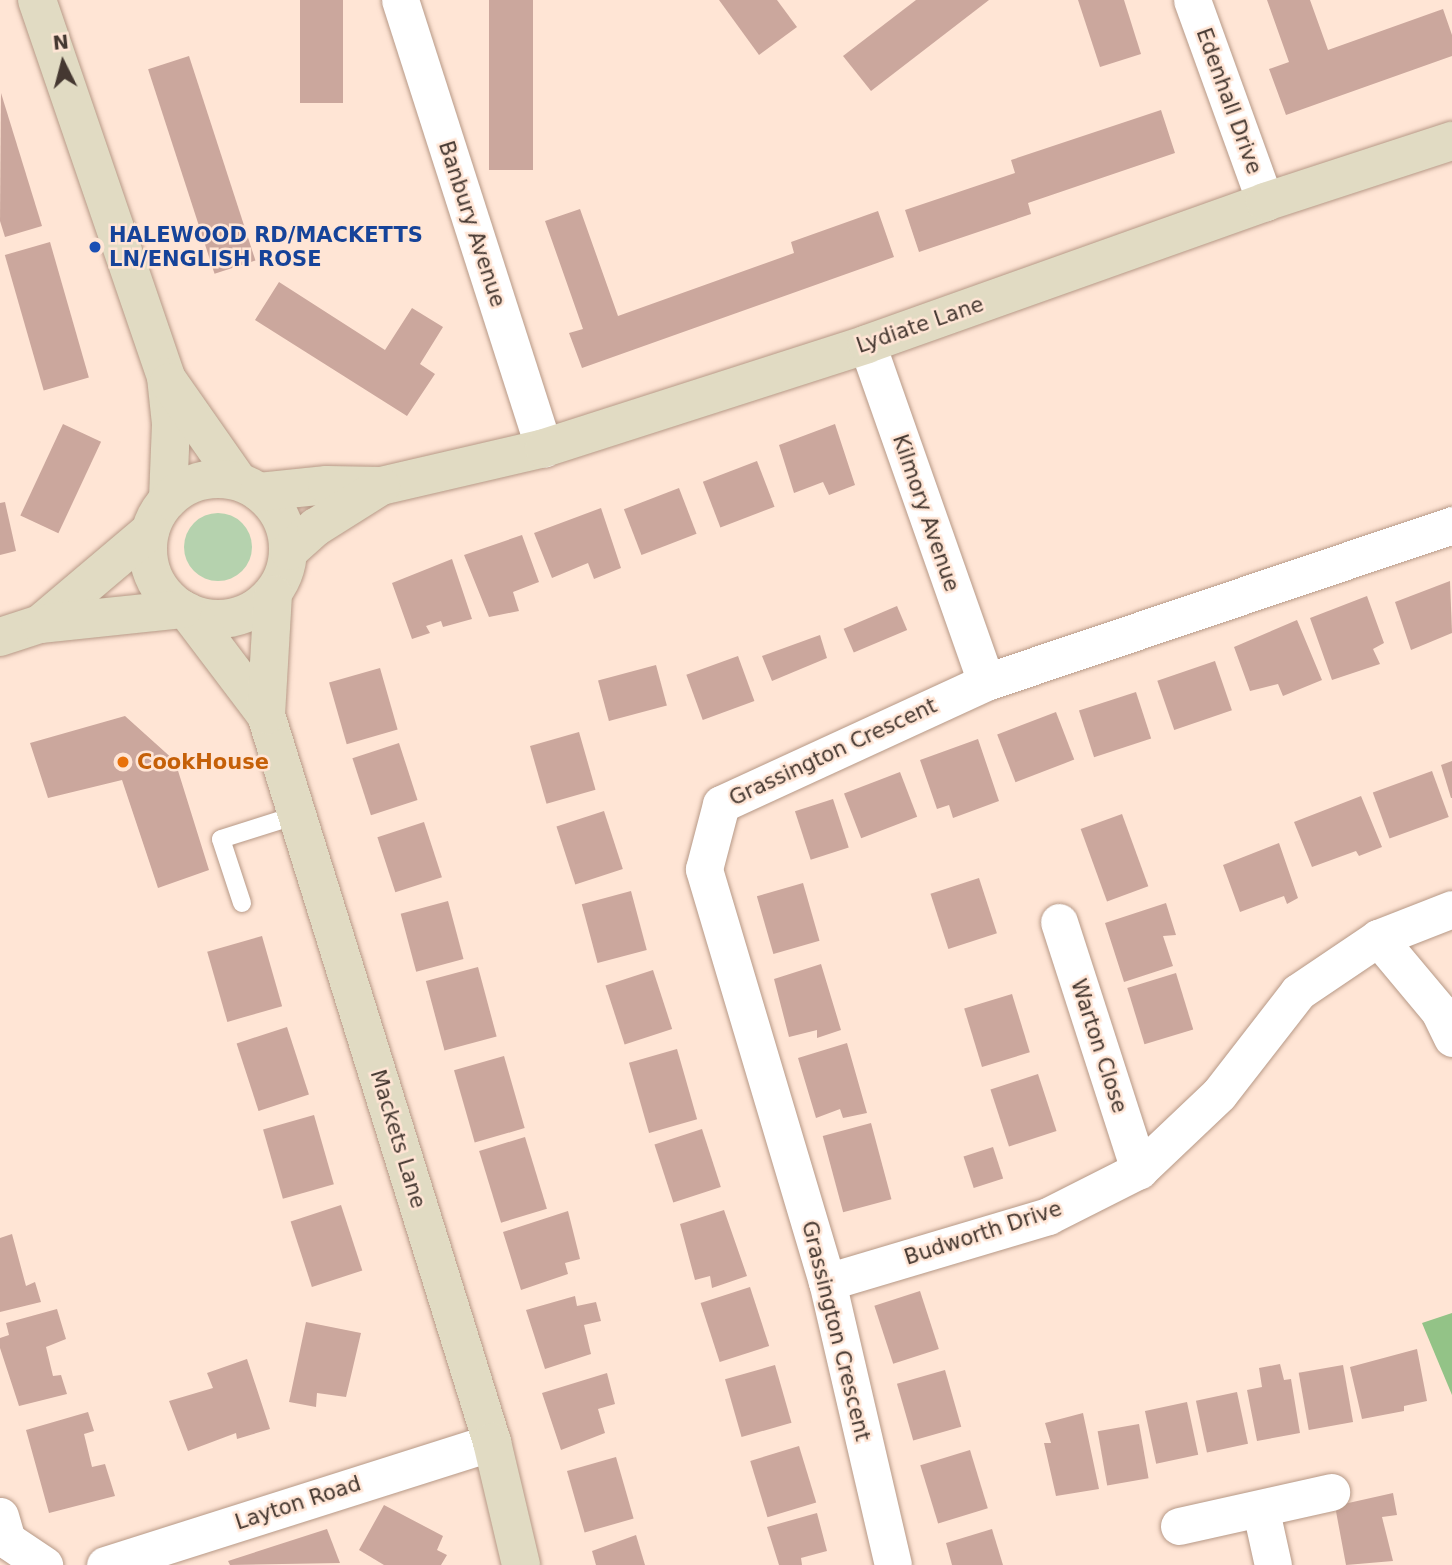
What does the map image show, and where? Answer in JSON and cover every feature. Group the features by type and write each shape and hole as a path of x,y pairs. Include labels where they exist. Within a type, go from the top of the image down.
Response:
{"street":[{"path":"37,0 166,377 171,424 159,516 148,553 153,575 165,594 185,610 210,619 233,618 255,609 273,594 284,574 289,551 286,528 275,508 248,487 166,377"},
{"name":"Banbury Avenue","path":"400,0 544,448"},
{"name":"Edenhall Drive","path":"1192,0 1265,202"},
{"name":"Lydiate Lane","path":"248,487 381,486 544,448 867,344 1265,202 1452,141"},
{"name":"Kilmory Avenue","path":"867,344 986,682"},
{"path":"40,624 200,481 248,487"},
{"name":"Lydiate Lane","path":"289,551 316,527 381,486"},
{"name":"Grassington Crescent","path":"893,1565 827,1282 704,869 721,804 986,682 1452,524"},
{"name":"Mackets Lane","path":"273,594 266,715 492,1441 521,1565"},
{"path":"0,637 40,624 185,610"},
{"name":"Mackets Lane","path":"185,610 266,715"},
{"name":"Budworth Drive","path":"827,1282 1048,1216 1139,1170 1219,1094 1298,992 1378,938 1452,909"},
{"name":"Warton Close","path":"1059,922 1139,1170"},
{"path":"1378,938 1439,1012 1452,1038"},
{"name":"Layton Road","path":"105,1565 492,1441"},
{"path":"1179,1526 1261,1511 1331,1492"},
{"path":"1261,1511 1273,1565"},
{"path":"0,1516 7,1541 44,1565"}],"lane":[{"path":"242,903 221,839 296,815"}],"green space":[{"path":"218,513 231,516 242,523 249,534 252,547 249,560 242,571 231,578 218,581 205,578 194,571 187,560 184,547 187,534 194,523 205,516"},
{"path":"1452,1313 1452,1395 1422,1323"}],"building":[{"path":"300,0 343,0 343,103 300,103"},
{"path":"489,0 533,0 533,170 489,170"},
{"path":"719,0 777,0 797,27 759,55"},
{"path":"916,0 989,0 871,91 843,56"},
{"path":"1078,0 1124,0 1141,54 1100,67"},
{"path":"1267,0 1310,0 1328,50 1443,9 1452,35 1452,56 1286,115 1269,69 1289,62"},
{"path":"189,56 255,260 215,274 148,69"},
{"path":"1,93 42,226 5,237 0,221"},
{"path":"1161,110 1175,153 1028,203 1031,214 919,252 905,210 1015,173 1011,160"},
{"path":"580,209 618,316 794,253 791,242 878,211 894,257 582,368 569,333 583,329 545,221"},
{"path":"50,242 89,378 44,390 5,255"},
{"path":"279,282 385,350 412,308 443,327 420,364 435,374 407,416 255,320"},
{"path":"63,424 101,442 58,533 20,516"},
{"path":"835,424 855,485 829,495 823,482 794,493 779,445"},
{"path":"757,461 775,507 720,528 703,482"},
{"path":"679,488 697,534 641,555 624,509"},
{"path":"5,502 16,551 0,555 0,503"},
{"path":"601,508 621,568 594,579 588,563 552,578 534,533"},
{"path":"522,535 539,582 513,592 519,611 489,617 464,555"},
{"path":"452,559 472,619 443,627 441,621 426,626 430,633 412,639 392,583"},
{"path":"1450,581 1452,633 1411,650 1395,602"},
{"path":"1367,596 1384,643 1373,649 1380,664 1332,680 1310,618"},
{"path":"897,606 907,630 854,653 844,629"},
{"path":"1297,620 1322,680 1283,696 1278,684 1250,691 1234,647"},
{"path":"820,635 827,658 772,681 762,656"},
{"path":"738,656 754,701 703,720 686,675"},
{"path":"1215,661 1232,710 1174,730 1157,681"},
{"path":"656,665 667,706 609,721 598,681"},
{"path":"380,668 398,730 347,744 329,683"},
{"path":"1136,692 1151,739 1094,757 1079,711"},
{"path":"1056,712 1074,760 1015,782 997,735"},
{"path":"125,716 175,761 209,870 158,888 122,780 48,798 30,743"},
{"path":"579,732 596,790 547,804 530,746"},
{"path":"978,739 999,801 953,818 949,805 937,809 920,760"},
{"path":"399,743 418,800 371,815 352,758"},
{"path":"1452,761 1452,798 1451,798 1441,765"},
{"path":"1432,771 1449,817 1390,839 1373,793"},
{"path":"900,772 917,817 861,838 844,794"},
{"path":"1361,796 1382,847 1359,856 1356,851 1312,867 1294,822"},
{"path":"833,799 849,848 811,860 795,811"},
{"path":"604,811 623,869 575,884 556,826"},
{"path":"1122,814 1148,886 1107,901 1081,829"},
{"path":"424,822 442,877 395,892 377,837"},
{"path":"1279,843 1298,898 1287,904 1284,896 1240,912 1223,865"},
{"path":"979,878 997,933 948,949 930,894"},
{"path":"803,883 820,941 773,954 757,896"},
{"path":"631,891 647,950 598,963 582,904"},
{"path":"448,901 464,959 416,972 401,914"},
{"path":"1166,903 1176,935 1163,936 1173,966 1124,982 1105,923"},
{"path":"262,936 282,1006 227,1022 207,952"},
{"path":"821,964 841,1030 817,1038 817,1030 789,1037 774,979"},
{"path":"478,967 497,1037 444,1051 426,981"},
{"path":"653,970 672,1029 625,1044 605,985"},
{"path":"1176,973 1193,1029 1144,1044 1127,988"},
{"path":"1012,994 1030,1052 982,1067 964,1009"},
{"path":"287,1027 309,1095 259,1111 237,1043"},
{"path":"847,1043 867,1113 843,1118 840,1109 816,1118 798,1058"},
{"path":"677,1049 697,1119 649,1133 629,1063"},
{"path":"504,1056 525,1128 475,1142 454,1070"},
{"path":"1038,1074 1057,1131 1009,1147 990,1089"},
{"path":"314,1115 334,1184 283,1199 263,1130"},
{"path":"871,1123 891,1199 843,1212 823,1136"},
{"path":"702,1129 721,1187 673,1202 654,1144"},
{"path":"525,1137 547,1209 501,1223 479,1151"},
{"path":"993,1147 1003,1178 974,1188 964,1157"},
{"path":"341,1205 362,1271 312,1287 291,1221"},
{"path":"724,1210 747,1276 712,1288 710,1276 695,1280 680,1224"},
{"path":"568,1211 580,1259 565,1263 568,1274 521,1290 503,1232"},
{"path":"12,1234 26,1286 35,1282 41,1302 0,1312 0,1238"},
{"path":"750,1287 769,1346 720,1362 701,1303"},
{"path":"920,1291 939,1349 893,1364 874,1306"},
{"path":"575,1296 577,1306 596,1302 601,1321 584,1325 591,1354 545,1369 526,1310"},
{"path":"57,1309 66,1339 46,1347 53,1376 61,1375 67,1394 19,1406 0,1348 0,1338 9,1335 6,1323"},
{"path":"306,1322 361,1333 346,1397 317,1393 316,1407 289,1402"},
{"path":"1417,1349 1427,1401 1404,1406 1404,1411 1362,1419 1350,1367"},
{"path":"247,1359 270,1429 237,1439 236,1433 188,1451 169,1401 213,1388 207,1373"},
{"path":"1280,1364 1284,1380 1291,1379 1300,1433 1257,1441 1247,1390 1262,1387 1259,1368"},
{"path":"775,1365 792,1423 742,1437 725,1379"},
{"path":"1343,1365 1353,1422 1309,1430 1299,1373"},
{"path":"945,1370 961,1427 913,1440 897,1384"},
{"path":"607,1373 615,1404 598,1409 605,1433 561,1450 542,1393"},
{"path":"1237,1392 1248,1444 1207,1453 1196,1401"},
{"path":"1187,1402 1198,1455 1156,1464 1145,1411"},
{"path":"88,1412 94,1431 84,1434 92,1467 105,1464 115,1496 49,1513 26,1430"},
{"path":"1083,1413 1099,1489 1056,1496 1044,1443 1051,1443 1045,1423"},
{"path":"1139,1424 1149,1478 1107,1485 1098,1431"},
{"path":"799,1446 816,1502 767,1517 750,1461"},
{"path":"970,1450 988,1508 938,1524 920,1465"},
{"path":"616,1457 634,1519 585,1533 567,1471"},
{"path":"1393,1493 1397,1515 1382,1517 1393,1561 1346,1565 1335,1506"},
{"path":"384,1505 443,1536 437,1550 447,1555 441,1565 384,1565 359,1550"},
{"path":"817,1513 827,1551 801,1558 802,1565 779,1565 767,1527"},
{"path":"327,1529 340,1563 230,1565 228,1561"},
{"path":"992,1529 1003,1565 952,1565 946,1543"},
{"path":"636,1535 645,1565 596,1565 592,1551"}],"place":[{"name":"HALEWOOD RD/MACKETTS LN/ENGLISH ROSE","path":"95,247"},
{"name":"CookHouse","path":"123,762"}]}
